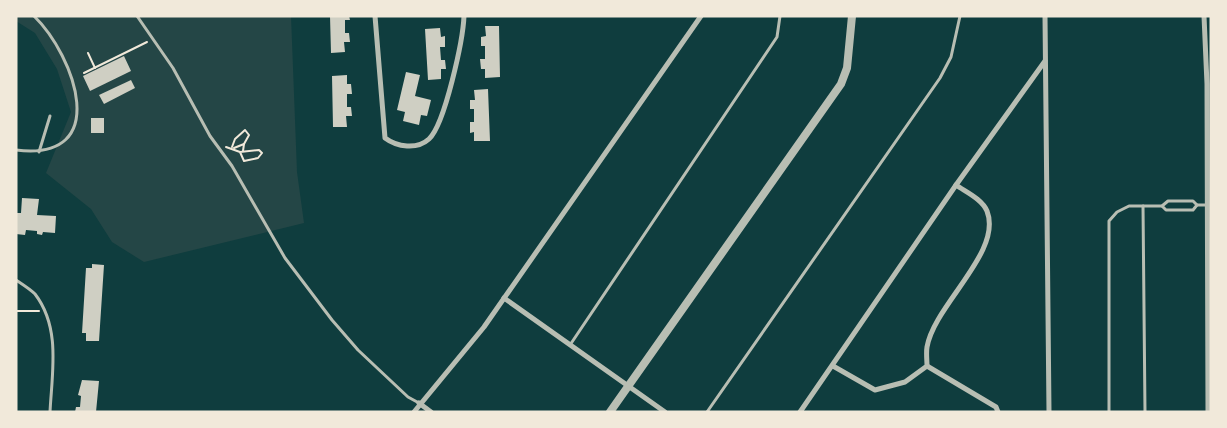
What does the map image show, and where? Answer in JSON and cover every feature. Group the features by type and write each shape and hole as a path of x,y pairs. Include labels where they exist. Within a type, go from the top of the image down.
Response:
{"street":[{"path":"376,16 385,138 393,144 403,146 418,145 427,141 433,134 441,116 463,36 464,16"},
{"path":"414,412 419,403 464,353 504,298 701,16"},
{"path":"610,412 841,84 845,74 852,16"},
{"path":"1045,16 1049,412"},
{"path":"1204,16 1207,84 1208,412"},
{"path":"800,412 956,185 1045,61"},
{"path":"927,366 927,348 944,307 979,258 988,238 990,222 987,211 981,202 956,185"},
{"path":"504,298 664,412"},
{"path":"833,366 875,390 905,382 927,366"},
{"path":"927,366 996,407 998,412"},
{"path":"419,403 431,412"}],"lane":[{"path":"16,150 39,152 67,140 76,120 78,102 64,63 48,32 34,16"},
{"path":"137,16 173,68 219,150 239,178 285,258 332,320 358,350 408,397 419,403"},
{"path":"570,345 777,37 780,16"},
{"path":"707,412 940,78 952,56 960,16"},
{"path":"39,152 50,116"},
{"path":"1109,412 1109,221 1117,212 1129,206 1162,206 1168,201 1193,201 1197,205 1206,205"},
{"path":"1162,206 1166,210 1193,210 1197,205"},
{"path":"1143,206 1145,412"},
{"path":"16,280 34,293 45,311 53,343 50,412"}],"path":[{"path":"84,73 143,44"},
{"path":"88,53 95,68"},
{"path":"233,148 235,139 245,130 249,135 241,152 244,161 258,158 262,153 259,150 241,152 233,148"},
{"path":"219,150 244,144"},
{"path":"16,311 45,311"}],"shaded area":[{"path":"16,16 291,16 297,172 304,223 144,262 112,242 91,209 46,173 71,112 57,69 35,33 16,21"}],"building":[{"path":"330,16 349,16 350,20 345,20 345,33 349,33 350,42 344,42 345,52 331,53"},
{"path":"485,26 499,26 500,77 485,78 485,69 481,69 480,59 485,59 485,46 481,46 481,37 486,36"},
{"path":"440,28 441,37 445,36 445,47 440,47 441,60 445,60 446,69 441,69 441,79 428,80 425,29"},
{"path":"124,56 131,71 90,91 83,76"},
{"path":"406,72 420,75 415,96 431,100 427,116 421,115 419,125 403,121 405,112 397,110"},
{"path":"347,75 347,84 351,84 352,94 347,94 347,107 351,107 352,116 346,116 347,127 333,127 332,76"},
{"path":"131,80 135,88 104,104 99,95"},
{"path":"488,89 490,141 474,141 474,132 470,133 470,122 474,122 474,109 470,109 470,100 475,100 474,90"},
{"path":"91,118 104,118 104,133 91,133"},
{"path":"22,198 39,199 37,215 56,216 55,233 43,232 42,235 37,234 37,231 26,230 25,235 16,234 16,213 21,213"},
{"path":"92,264 104,265 99,341 86,341 86,333 82,333 86,268 92,268"},
{"path":"82,380 99,381 96,412 75,412 76,407 80,407 81,396 78,395"}]}
